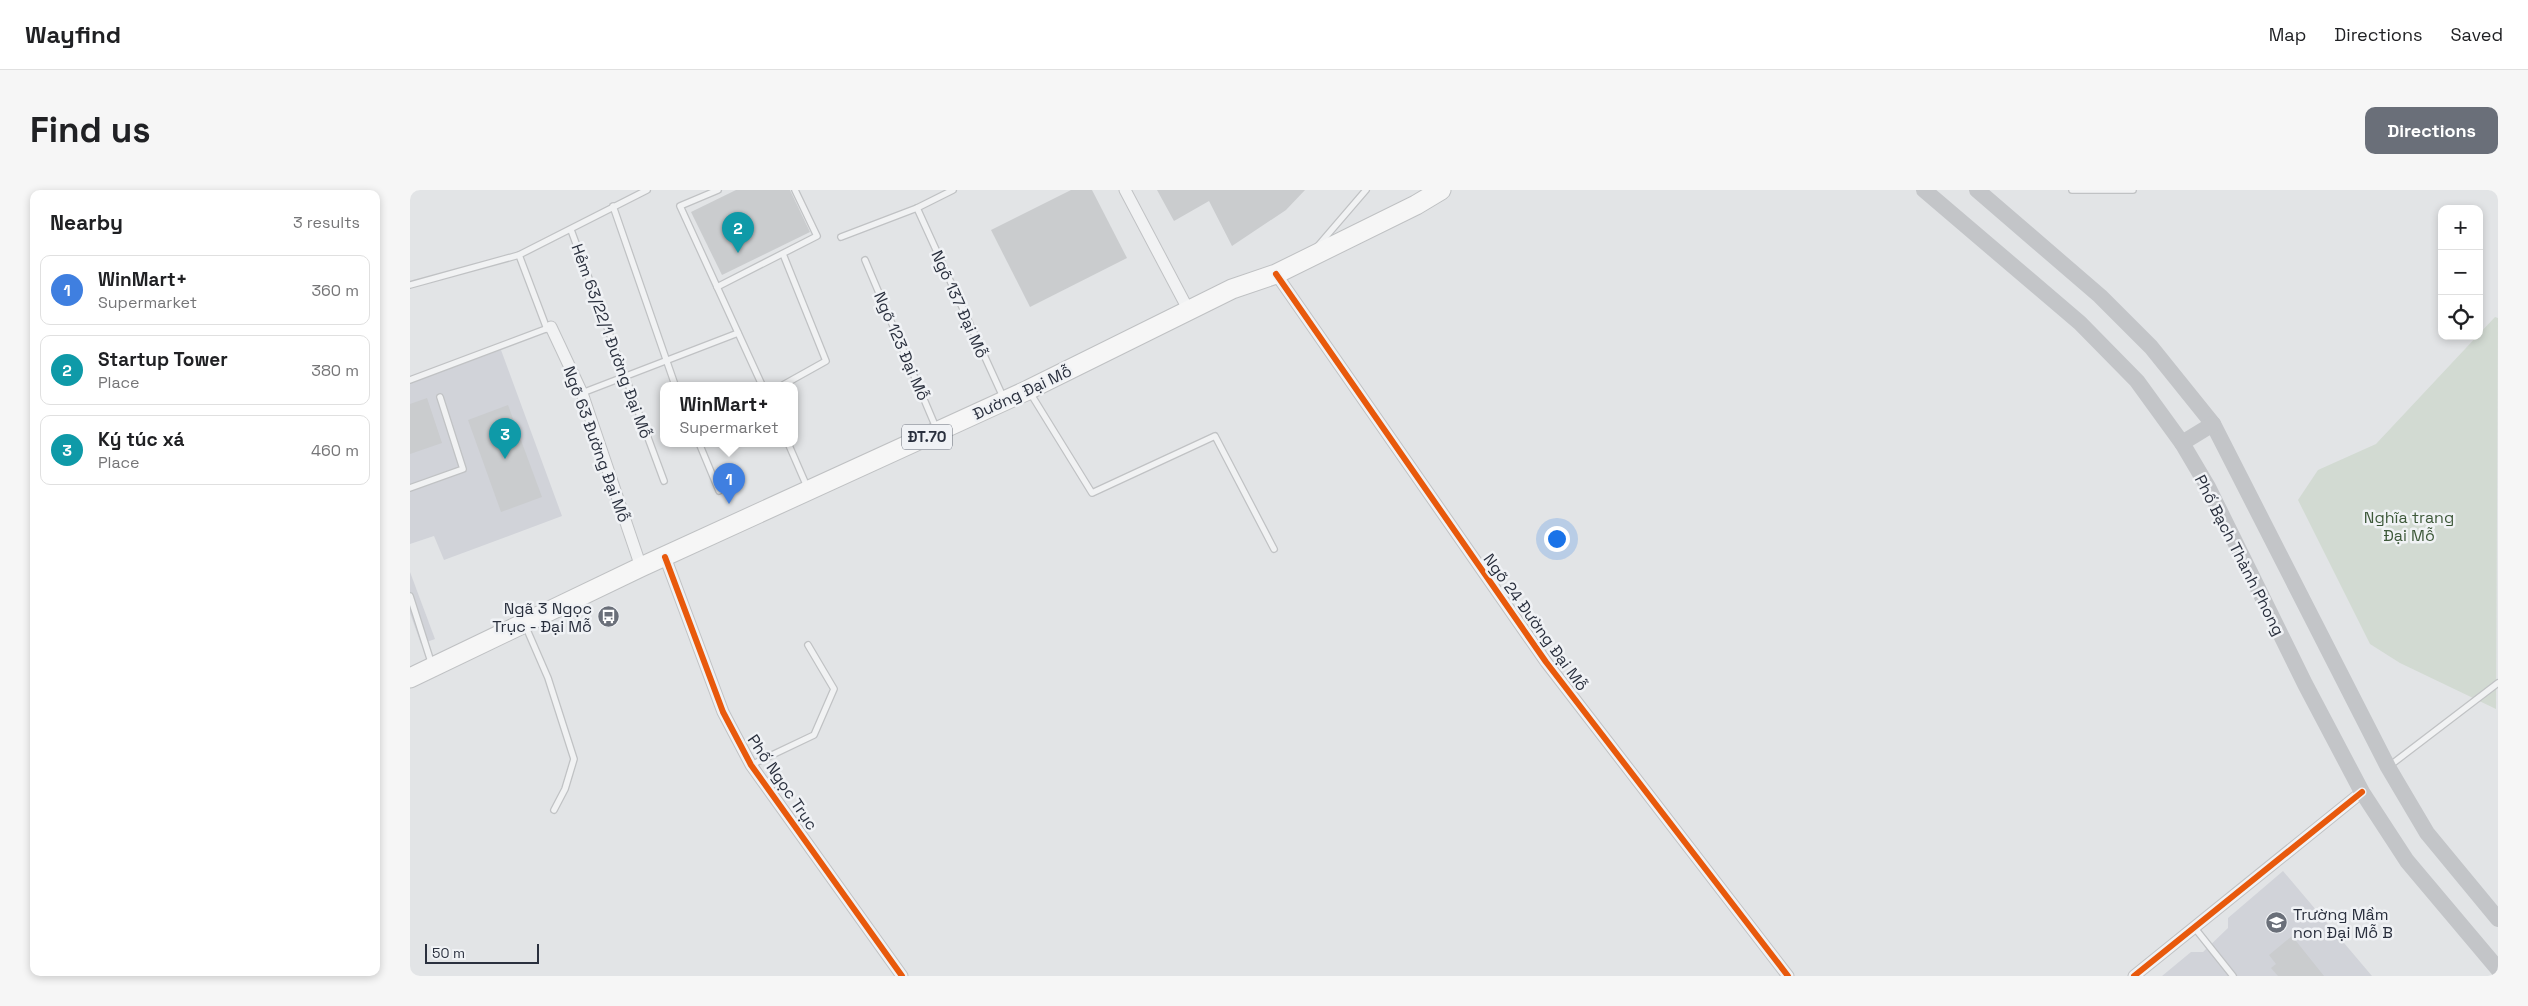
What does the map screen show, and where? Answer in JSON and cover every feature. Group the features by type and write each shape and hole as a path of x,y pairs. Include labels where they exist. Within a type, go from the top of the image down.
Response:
{"main road":[{"name":"Đường Đại Mỗ","path":"410,678 641,567 809,492 1028,390 1232,290 1276,274 1416,206 1441,190"},
{"name":"Phố Bạch Thành Phong","path":"1924,190 2080,323 2137,381 2182,443 2208,487 2305,684 2362,792 2407,861 2498,968"},
{"path":"1977,190 2100,296 2145,340 2213,424 2388,767 2427,833 2498,919"},
{"path":"2182,443 2213,424"}],"street":[{"path":"1125,190 1189,311"},
{"name":"Ngõ 24 Đường Đại Mỗ","path":"1276,274 1546,662 1788,976"},
{"name":"Ngõ 63 Đường Đại Mỗ","path":"549,328 582,393 641,567"},
{"name":"Phố Ngọc Trục","path":"665,556 723,712 751,765 902,976"},
{"path":"2134,976 2362,792"}],"lane":[{"path":"410,285 519,255 647,190"},
{"path":"718,190 680,206 761,382"},
{"path":"717,288 817,236 795,190"},
{"path":"841,237 917,208 953,190"},
{"path":"1308,258 1366,190"},
{"path":"2072,190 2133,190"},
{"path":"614,206 674,382"},
{"name":"Ngõ 137 Đại Mỗ","path":"917,208 1004,400"},
{"name":"Hẻm 63/22/1 Đường Đại Mỗ","path":"571,230 664,481"},
{"path":"783,254 826,361 788,382"},
{"name":"Ngõ 63 Đường Đại Mỗ","path":"519,255 549,328"},
{"name":"Ngõ 123 Đại Mỗ","path":"866,260 938,432"},
{"path":"410,380 549,328"},
{"path":"582,393 626,378 738,333"},
{"path":"1028,390 1092,493 1215,436 1274,549"},
{"path":"410,488 463,469 440,396"},
{"path":"701,447 719,491"},
{"path":"790,447 809,492"},
{"path":"410,596 433,668"},
{"path":"524,623 548,678 574,758 565,789 554,810"},
{"path":"751,765 814,735 834,688 808,645"},
{"path":"2388,767 2498,683"},
{"path":"2194,927 2233,976"}],"shaded area":[{"path":"501,350 562,516 444,560 434,536 410,544 410,383"},
{"path":"410,572 435,639 421,644 410,613"},
{"name":"Trường Mầm non Đại Mỗ B","path":"2283,871 2372,976 2162,976 2191,952 2203,952 2228,928 2228,918"}],"green space":[{"name":"Nghĩa trang Đại Mỗ","path":"2495,317 2498,318 2496,709 2400,663 2370,644 2298,500 2318,470 2376,444 2473,340 2483,340 2483,330"}],"building":[{"path":"736,190 790,190 810,232 722,275 691,212"},
{"path":"1071,190 1092,190 1127,258 1030,307 991,230"},
{"path":"1157,190 1305,190 1286,210 1232,246 1209,201 1174,221"},
{"path":"427,398 442,443 410,454 410,404"},
{"path":"508,405 542,497 501,512 468,420"},
{"path":"2292,936 2324,976 2278,976 2271,968 2276,964 2269,955"}],"cycle path":[{"path":"1276,274 1546,662 1788,976"},
{"path":"665,557 723,712 751,765 902,976"},
{"path":"2134,976 2362,792"}],"place":[{"name":"Startup Tower","path":"738,253"},
{"name":"Ký túc xá","path":"505,459"},
{"name":"WinMart+","path":"729,504"},
{"name":"Ngã 3 Ngọc Trục - Đại Mỗ","path":"608,617"},
{"name":"Trường Mầm non Đại Mỗ B","path":"2277,923"}]}
